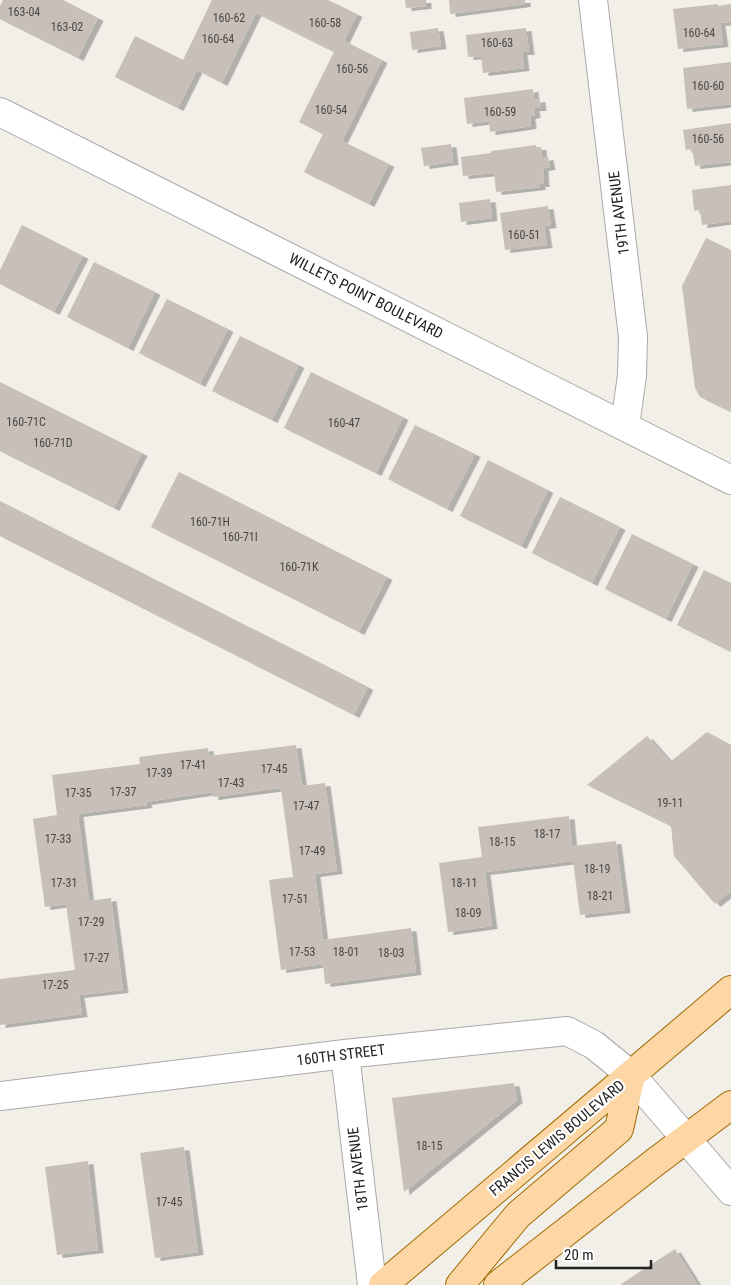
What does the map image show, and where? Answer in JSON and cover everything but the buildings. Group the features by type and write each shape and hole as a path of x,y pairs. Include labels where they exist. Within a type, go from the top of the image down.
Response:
{"main road":[{"name":"FRANCIS LEWIS BOULEVARD","path":"383,1285 731,990"},
{"path":"460,1285 518,1215 619,1129 631,1075"},
{"path":"498,1285 731,1105"}],"street":[{"name":"19TH AVENUE","path":"593,0 633,337 632,375 625,426"},
{"name":"WILLETS POINT BOULEVARD","path":"0,112 731,480"},
{"name":"160TH STREET","path":"0,1096 345,1054 567,1031 594,1045 631,1075 686,1139"},
{"name":"18TH AVENUE","path":"345,1054 372,1285"},
{"path":"686,1139 731,1191"}]}
